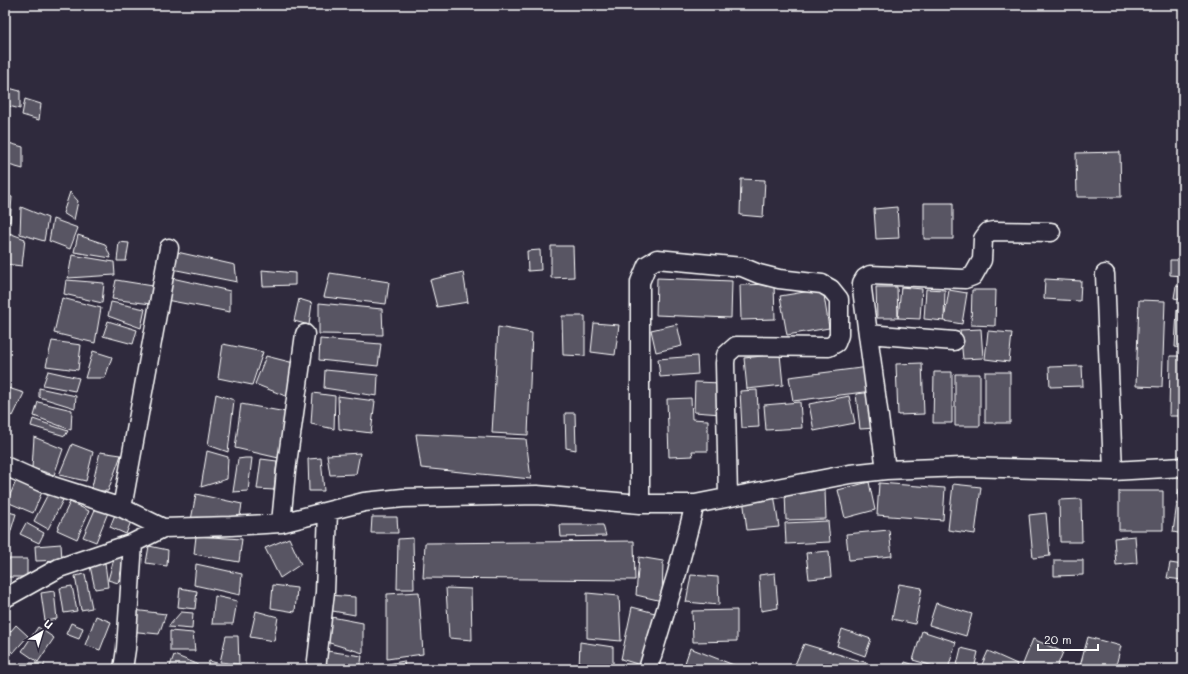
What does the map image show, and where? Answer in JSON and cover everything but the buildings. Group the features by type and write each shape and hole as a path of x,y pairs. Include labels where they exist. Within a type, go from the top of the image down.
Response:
{"street":[{"path":"886,470 862,283 865,278 870,275 966,279 973,276 982,260 983,239 988,232 1050,232"},
{"path":"122,508 169,248"},
{"path":"640,504 640,282 647,265 657,259 742,267 759,274 779,279 822,284 832,289 839,299 839,335 836,344 828,347 736,346 726,355 728,498"},
{"path":"1105,274 1113,471"},
{"path":"281,523 286,471 305,334"},
{"path":"868,334 954,341"},
{"path":"5,466 42,483 122,508 163,528"},
{"path":"5,598 59,568 133,543 163,528 281,523 364,502 403,498 537,495 640,504 695,504 850,474 886,470 963,467 1113,471 1183,467"},
{"path":"648,669 677,573 695,504"},
{"path":"316,669 325,592 328,512"},
{"path":"123,669 126,650 133,543"}]}
